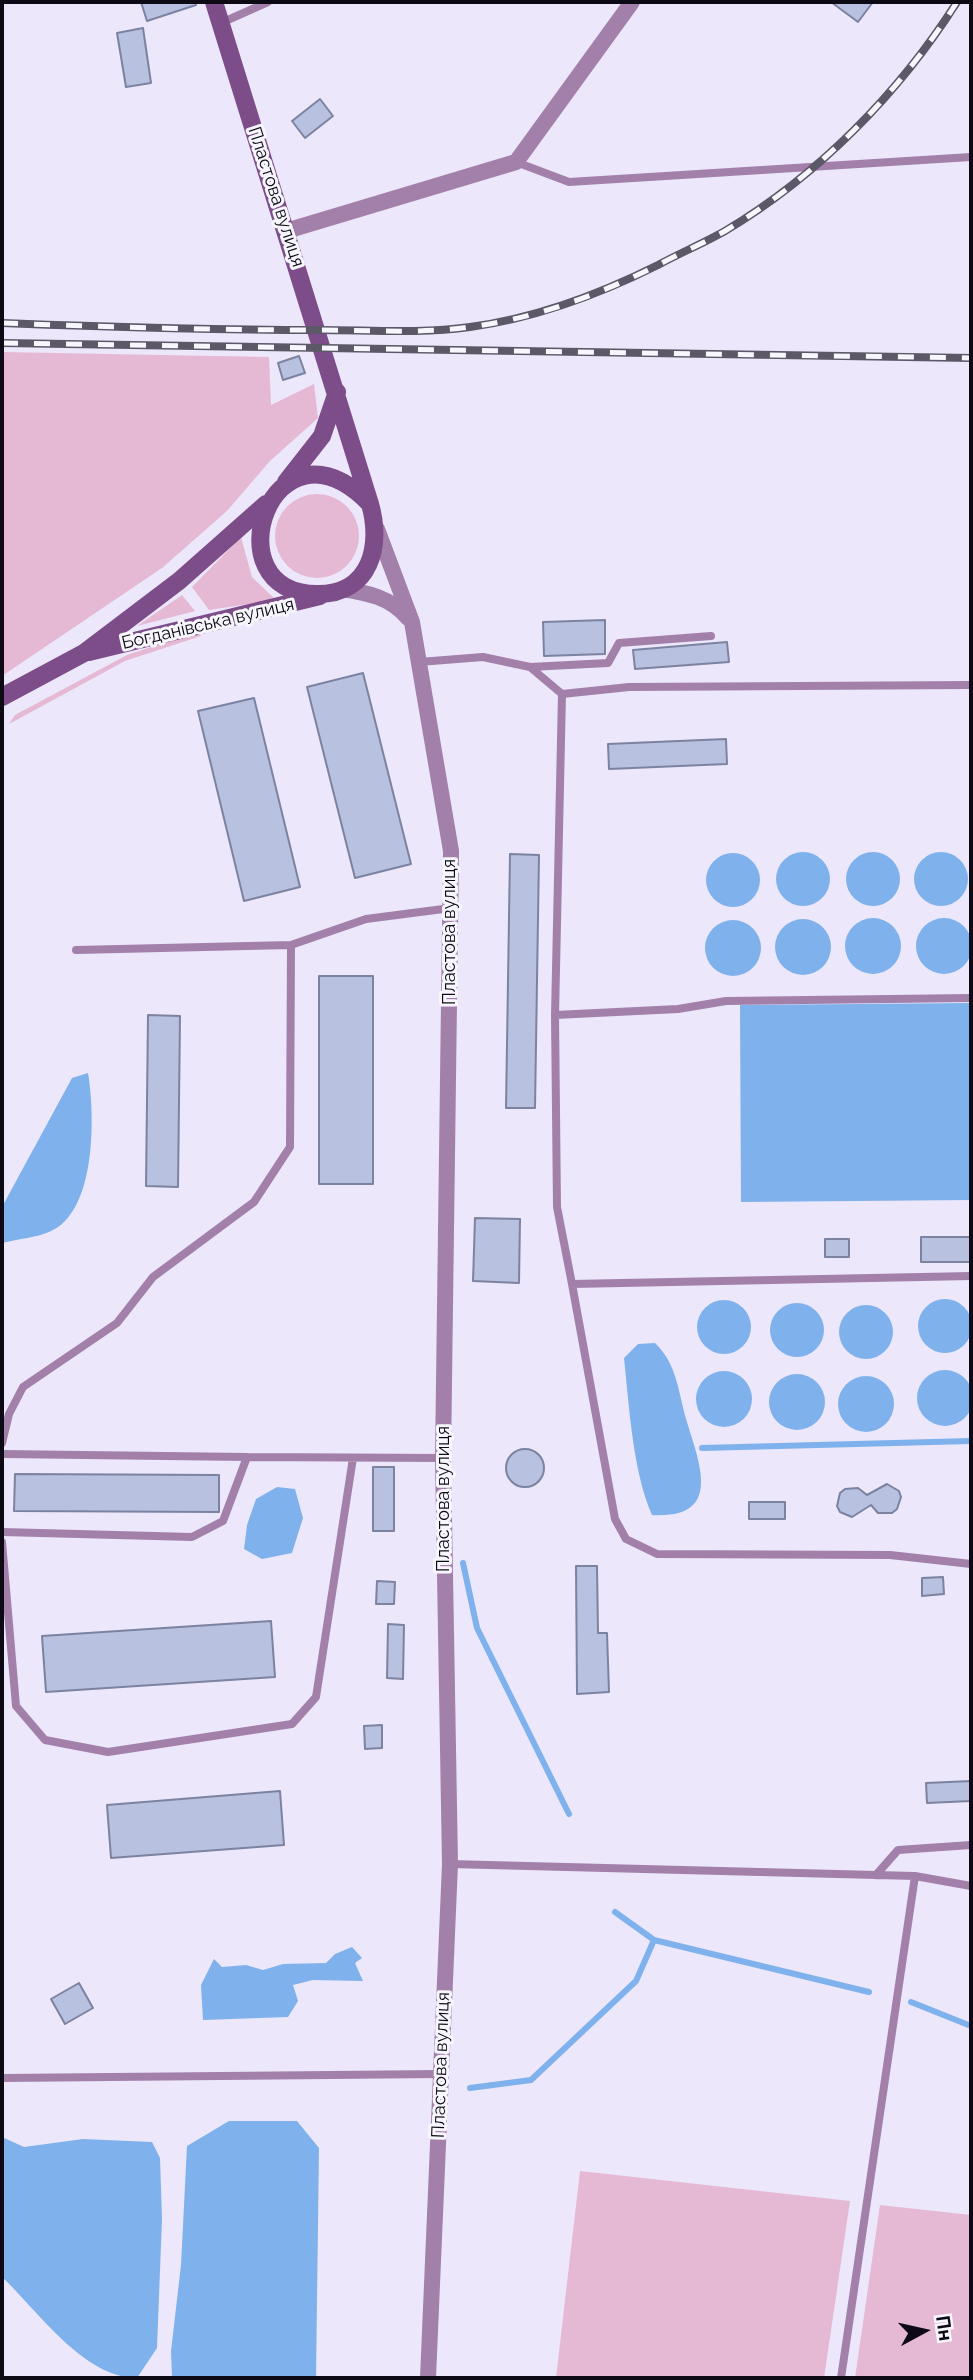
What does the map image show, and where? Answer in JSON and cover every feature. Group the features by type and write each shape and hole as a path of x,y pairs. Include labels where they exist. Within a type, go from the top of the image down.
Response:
{"main road":[{"name":"Пластова вулиця","path":"214,2 370,504"},
{"path":"273,497 299,479 326,476 350,485 370,504 377,529 374,553 362,574 336,591 296,590 276,577 269,568 259,535 263,512 273,497 322,436 337,392"},
{"name":"Богданівська вулиця","path":"2,697 84,653 179,581 273,497"},
{"name":"Богданівська вулиця","path":"84,653 205,622 291,605 336,591"}],"street":[{"path":"286,231 516,162 632,2"},
{"name":"Пластова вулиця","path":"377,529 412,622 451,851 443,1458 450,1864 428,2378"},
{"path":"336,591 378,596 398,606 412,622"}],"lane":[{"path":"221,23 268,2"},
{"path":"516,162 569,183 971,157"},
{"path":"419,662 483,657 530,667 608,663 619,643 711,636"},
{"path":"530,667 562,694 629,687 971,685"},
{"path":"562,694 555,1016 557,1207 615,1518 626,1539 657,1554 890,1555 971,1564"},
{"path":"76,950 291,945 366,919 451,908"},
{"path":"2,1443 9,1414 23,1387 117,1323 153,1277 254,1202 290,1147 291,945"},
{"path":"555,1016 678,1009 726,1001 971,998"},
{"path":"572,1284 971,1276"},
{"path":"2,1454 443,1458"},
{"path":"2,1532 192,1537 223,1521 247,1457"},
{"path":"2,1542 16,1706 45,1740 108,1752 292,1724 316,1697 353,1458"},
{"path":"877,1875 898,1850 971,1845"},
{"path":"450,1864 915,1876 971,1886"},
{"path":"841,2378 915,1876"},
{"path":"2,2078 440,2074"}],"shaded area":[{"path":"2,352 269,357 271,405 314,384 318,418 270,461 227,511 162,568 2,676"},
{"path":"317,494 333,497 347,506 356,520 359,536 356,552 347,566 333,575 317,578 301,575 287,566 278,552 275,536 278,520 287,506 301,497"},
{"path":"241,537 252,577 276,600 209,610 192,587"},
{"path":"182,595 195,611 137,626"},
{"path":"200,631 201,636 125,661 9,724 15,715 127,655"},
{"path":"580,2171 850,2201 824,2378 556,2378"},
{"path":"880,2205 971,2215 971,2378 855,2378"}],"water":[{"path":"803,852 822,860 830,879 822,898 803,906 784,898 776,879 784,860"},
{"path":"873,852 892,860 900,879 892,898 873,906 854,898 846,879 854,860"},
{"path":"941,852 960,860 968,879 960,898 941,906 922,898 914,879 922,860"},
{"path":"733,853 752,861 760,880 752,899 733,907 714,899 706,880 714,861"},
{"path":"868,918 878,918 893,926 899,935 899,957 893,966 878,974 868,974 850,962 845,951 845,941 857,923"},
{"path":"944,918 955,920 964,926 970,935 970,957 964,966 955,972 944,974 933,972 924,966 918,957 916,946 918,935 924,926 933,920"},
{"path":"803,919 814,921 823,927 829,936 829,958 823,967 814,973 803,975 792,973 783,967 777,958 775,947 777,936 783,927 792,921"},
{"path":"733,920 744,922 753,928 759,937 759,959 753,968 744,974 733,976 722,974 713,968 707,959 705,948 707,937 713,928 722,922"},
{"path":"971,1003 971,1200 741,1202 740,1005"},
{"path":"88,1073 92,1112 89,1161 76,1205 65,1221 49,1232 2,1243 2,1207 72,1078"},
{"path":"945,1299 964,1307 972,1326 964,1345 945,1353 926,1345 918,1326 926,1307"},
{"path":"724,1300 743,1308 751,1327 743,1346 724,1354 705,1346 697,1327 705,1308"},
{"path":"797,1303 816,1311 824,1330 816,1349 797,1357 778,1349 770,1330 778,1311"},
{"path":"866,1305 885,1313 893,1332 885,1351 866,1359 847,1351 839,1332 847,1313"},
{"path":"655,1343 673,1370 700,1471 698,1499 689,1508 674,1514 652,1515 640,1479 630,1417 624,1358 638,1344"},
{"path":"945,1370 956,1372 965,1378 971,1387 971,1409 965,1418 956,1424 945,1426 934,1424 925,1418 919,1409 917,1398 919,1387 925,1378 934,1372"},
{"path":"719,1371 729,1371 744,1379 750,1388 750,1410 744,1419 729,1427 719,1427 701,1415 696,1404 696,1394 708,1376"},
{"path":"797,1374 808,1376 817,1382 823,1391 823,1413 817,1422 808,1428 797,1430 786,1428 777,1422 771,1413 769,1402 771,1391 777,1382 786,1376"},
{"path":"866,1376 877,1378 886,1384 892,1393 892,1415 886,1424 877,1430 866,1432 855,1430 846,1424 840,1415 838,1404 840,1393 846,1384 855,1378"},
{"path":"277,1487 295,1489 303,1518 292,1553 262,1559 244,1549 247,1525 256,1499"},
{"path":"352,1947 362,1958 355,1963 363,1981 313,1980 293,1985 298,2001 288,2017 203,2020 201,1985 214,1959 222,1967 246,1965 263,1970 283,1964 326,1963 335,1954"},
{"path":"229,2121 297,2121 319,2148 316,2378 172,2378 171,2351 181,2265 187,2146"},
{"path":"2,2137 24,2147 83,2139 152,2142 160,2158 162,2219 157,2348 137,2378 117,2375 80,2355 2,2277"}],"building":[{"path":"141,2 195,2 196,5 147,21"},
{"path":"831,2 873,2 858,22"},
{"path":"143,28 151,83 126,87 117,33"},
{"path":"320,99 333,116 305,138 292,121"},
{"path":"299,356 305,373 283,380 278,363"},
{"path":"605,620 605,654 544,656 543,622"},
{"path":"727,642 729,662 635,669 633,650"},
{"path":"363,673 411,864 355,878 307,687"},
{"path":"254,698 300,887 244,901 198,711"},
{"path":"726,739 727,764 609,769 608,744"},
{"path":"510,854 539,855 535,1108 506,1108"},
{"path":"319,976 373,976 373,1184 319,1184"},
{"path":"148,1015 180,1016 178,1187 146,1186"},
{"path":"475,1218 520,1219 519,1283 473,1281"},
{"path":"921,1237 971,1237 971,1262 921,1262"},
{"path":"825,1239 849,1239 849,1257 825,1257"},
{"path":"525,1449 539,1454 544,1468 539,1482 525,1487 511,1482 506,1468 511,1454"},
{"path":"373,1467 394,1467 394,1531 373,1531"},
{"path":"15,1474 219,1475 219,1512 14,1511"},
{"path":"887,1484 899,1491 901,1497 897,1509 892,1513 878,1513 871,1505 852,1517 840,1512 837,1506 840,1493 845,1489 858,1488 867,1495"},
{"path":"749,1502 785,1502 785,1519 749,1519"},
{"path":"576,1566 597,1566 598,1633 607,1633 609,1692 577,1694"},
{"path":"943,1577 944,1594 922,1596 922,1578"},
{"path":"377,1581 395,1582 394,1604 376,1604"},
{"path":"271,1621 275,1677 46,1692 42,1636"},
{"path":"388,1624 404,1625 403,1679 387,1678"},
{"path":"382,1725 382,1748 365,1749 364,1726"},
{"path":"971,1781 971,1801 927,1803 926,1783"},
{"path":"280,1791 284,1845 111,1858 107,1805"},
{"path":"79,1983 93,2008 65,2024 51,1999"}],"waterway":[{"path":"702,1448 971,1441"},
{"path":"463,1563 477,1628 569,1814"},
{"path":"615,1912 654,1940 869,1992"},
{"path":"470,2088 531,2080 636,1981 654,1940"},
{"path":"911,2002 971,2026"}],"railway":[{"path":"2,323 200,329 432,330 495,323 567,304 635,276 717,235 760,209 793,184 824,158 883,100 910,68 957,2"},
{"path":"2,343 971,358"}]}
